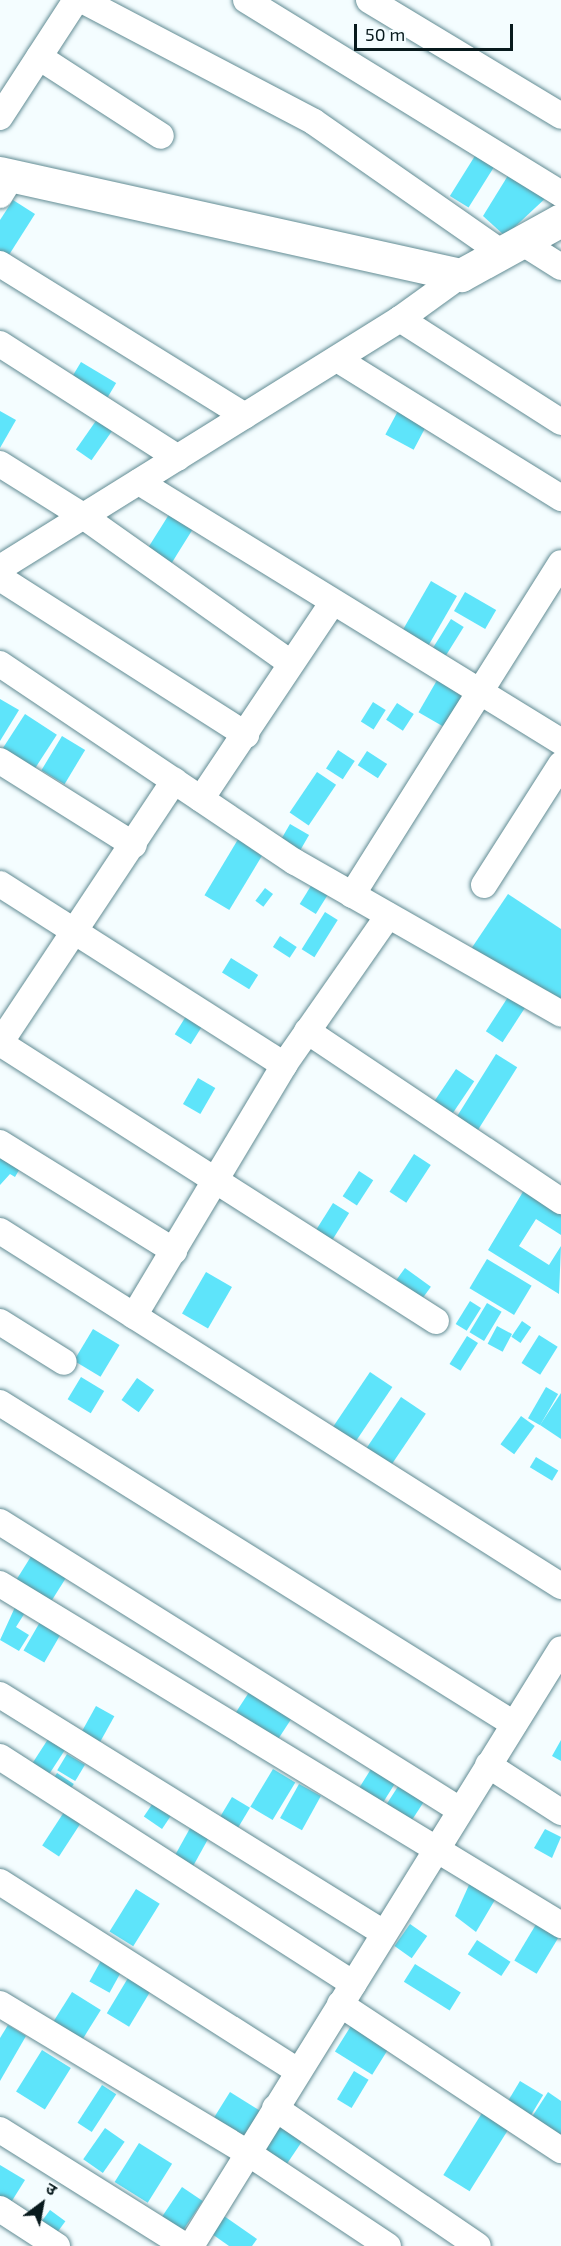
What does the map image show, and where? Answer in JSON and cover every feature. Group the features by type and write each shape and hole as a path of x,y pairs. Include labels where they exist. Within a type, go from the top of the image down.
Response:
{"street":[{"path":"0,117 75,0"},
{"path":"82,0 314,122 512,248 561,267"},
{"path":"246,0 561,194"},
{"path":"369,0 561,116"},
{"path":"39,57 161,136"},
{"path":"4,182 461,275"},
{"path":"0,568 400,320 461,275 561,220"},
{"path":"0,264 245,416"},
{"path":"400,320 561,422"},
{"path":"0,344 178,458"},
{"path":"337,359 561,498"},
{"path":"0,464 83,516 289,662"},
{"path":"139,482 561,742"},
{"path":"351,895 477,691 561,563"},
{"path":"0,578 246,735"},
{"path":"201,799 246,735 289,662 333,603"},
{"path":"0,664 201,799 351,895 561,1014"},
{"path":"0,761 134,845"},
{"path":"484,885 561,764"},
{"path":"174,781 134,845 73,933 8,1013 0,1043 436,1321"},
{"path":"0,884 73,933 284,1065"},
{"path":"134,1316 217,1181 284,1065 388,916"},
{"path":"307,1031 561,1202"},
{"path":"0,1143 174,1251"},
{"path":"0,1231 561,1586"},
{"path":"0,1322 64,1362"},
{"path":"0,1403 514,1724"},
{"path":"0,1522 460,1810"},
{"path":"0,1584 561,1925"},
{"path":"191,2246 561,1648"},
{"path":"0,1695 384,1933"},
{"path":"0,1757 346,1994 561,2150"},
{"path":"488,1766 561,1812"},
{"path":"0,1882 298,2071"},
{"path":"0,2004 248,2153 388,2246"},
{"path":"275,2108 478,2246"},
{"path":"0,2130 185,2246"},
{"path":"0,2209 57,2246"}],"building":[{"path":"478,151 497,163 469,208 450,196"},
{"path":"512,169 550,194 505,236 483,216"},
{"path":"13,200 35,214 7,258 0,253 0,220"},
{"path":"81,362 116,383 103,405 68,384"},
{"path":"399,409 427,424 414,450 385,435"},
{"path":"0,411 16,420 0,448"},
{"path":"100,415 116,426 91,460 76,449"},
{"path":"173,508 197,523 169,567 145,552"},
{"path":"431,581 457,596 424,653 398,638"},
{"path":"465,592 496,610 485,629 454,611"},
{"path":"451,619 464,627 445,657 432,650"},
{"path":"440,675 469,692 448,729 418,712"},
{"path":"0,699 19,710 0,741"},
{"path":"373,702 386,710 374,729 361,722"},
{"path":"397,703 414,714 403,731 386,720"},
{"path":"25,714 57,735 34,770 2,749"},
{"path":"62,736 85,750 65,784 41,770"},
{"path":"338,750 355,761 343,779 326,768"},
{"path":"367,751 387,764 378,778 358,765"},
{"path":"317,772 336,785 309,825 290,813"},
{"path":"290,824 309,835 297,856 278,845"},
{"path":"240,836 265,851 229,910 204,895"},
{"path":"314,881 330,891 316,914 300,904"},
{"path":"265,888 273,894 263,907 255,901"},
{"path":"508,894 561,929 561,1003 471,949"},
{"path":"325,912 338,920 314,957 302,949"},
{"path":"280,936 297,947 290,958 273,947"},
{"path":"231,958 258,975 249,989 222,972"},
{"path":"512,991 529,1002 503,1042 486,1031"},
{"path":"188,1013 204,1023 191,1044 175,1034"},
{"path":"496,1054 517,1067 476,1133 455,1119"},
{"path":"456,1069 474,1081 450,1117 432,1105"},
{"path":"198,1078 215,1088 200,1114 183,1104"},
{"path":"0,1152 22,1165 15,1177 10,1174 0,1185"},
{"path":"414,1154 431,1165 406,1203 389,1192"},
{"path":"359,1171 373,1180 357,1205 343,1196"},
{"path":"524,1190 561,1213 561,1235 536,1219 519,1246 549,1265 561,1246 559,1294 488,1250"},
{"path":"333,1203 349,1213 331,1242 315,1232"},
{"path":"487,1259 532,1286 514,1315 469,1288"},
{"path":"405,1268 431,1287 419,1303 393,1284"},
{"path":"206,1272 232,1287 208,1329 182,1314"},
{"path":"470,1301 481,1308 467,1331 456,1324"},
{"path":"487,1303 502,1312 484,1341 469,1332"},
{"path":"522,1321 531,1327 520,1343 511,1337"},
{"path":"497,1326 512,1334 503,1352 488,1344"},
{"path":"93,1329 120,1345 101,1377 74,1361"},
{"path":"539,1335 558,1347 540,1375 522,1363"},
{"path":"467,1336 478,1343 461,1371 450,1364"},
{"path":"370,1372 392,1387 352,1447 330,1432"},
{"path":"81,1377 104,1391 91,1413 68,1399"},
{"path":"137,1378 154,1390 139,1412 122,1400"},
{"path":"546,1387 558,1394 540,1425 528,1418"},
{"path":"561,1393 561,1439 540,1425"},
{"path":"401,1397 426,1414 387,1472 362,1455"},
{"path":"521,1416 535,1426 514,1454 500,1444"},
{"path":"536,1457 558,1470 552,1481 530,1467"},
{"path":"35,1550 70,1572 46,1609 12,1587"},
{"path":"16,1605 26,1611 16,1627 29,1635 19,1651 0,1640"},
{"path":"40,1622 61,1634 44,1663 24,1651"},
{"path":"255,1683 297,1710 272,1749 230,1722"},
{"path":"96,1706 114,1716 97,1747 79,1737"},
{"path":"52,1733 69,1744 43,1783 26,1772"},
{"path":"561,1740 561,1761 552,1756"},
{"path":"67,1754 85,1765 75,1781 57,1770"},
{"path":"376,1761 400,1776 378,1811 354,1796"},
{"path":"273,1769 295,1782 273,1820 250,1807"},
{"path":"57,1773 74,1784 66,1796 49,1786"},
{"path":"299,1784 321,1796 302,1830 280,1818"},
{"path":"399,1785 424,1801 407,1827 382,1811"},
{"path":"232,1797 250,1808 232,1837 214,1826"},
{"path":"155,1800 173,1812 162,1829 144,1817"},
{"path":"64,1812 81,1823 59,1856 42,1846"},
{"path":"194,1821 212,1831 188,1875 170,1865"},
{"path":"545,1829 561,1837 552,1858 534,1848"},
{"path":"473,1876 499,1893 476,1932 455,1916"},
{"path":"136,1889 160,1904 133,1946 110,1931"},
{"path":"538,1921 560,1934 537,1974 514,1960"},
{"path":"410,1924 427,1936 412,1958 395,1946"},
{"path":"477,1940 511,1962 501,1976 468,1954"},
{"path":"103,1957 123,1968 110,1993 89,1981"},
{"path":"415,1964 461,1993 450,2010 404,1982"},
{"path":"131,1973 153,1986 129,2027 107,2013"},
{"path":"72,1992 101,2010 79,2046 50,2028"},
{"path":"354,2021 391,2044 372,2075 335,2052"},
{"path":"8,2025 26,2036 0,2081 0,2038"},
{"path":"42,2050 71,2068 45,2110 16,2092"},
{"path":"354,2071 369,2080 352,2108 337,2099"},
{"path":"520,2081 543,2095 527,2121 504,2108"},
{"path":"102,2085 116,2094 92,2132 77,2123"},
{"path":"230,2092 261,2111 245,2137 214,2117"},
{"path":"548,2092 561,2101 561,2146 528,2123"},
{"path":"482,2113 508,2129 470,2191 443,2175"},
{"path":"281,2119 306,2136 286,2165 261,2148"},
{"path":"105,2128 125,2142 103,2173 83,2159"},
{"path":"139,2143 172,2164 148,2203 115,2182"},
{"path":"0,2165 25,2180 10,2204 0,2198"},
{"path":"182,2187 203,2201 179,2237 158,2223"},
{"path":"50,2210 65,2221 50,2242 35,2231"},
{"path":"224,2216 257,2239 252,2246 229,2246 212,2234"}]}
